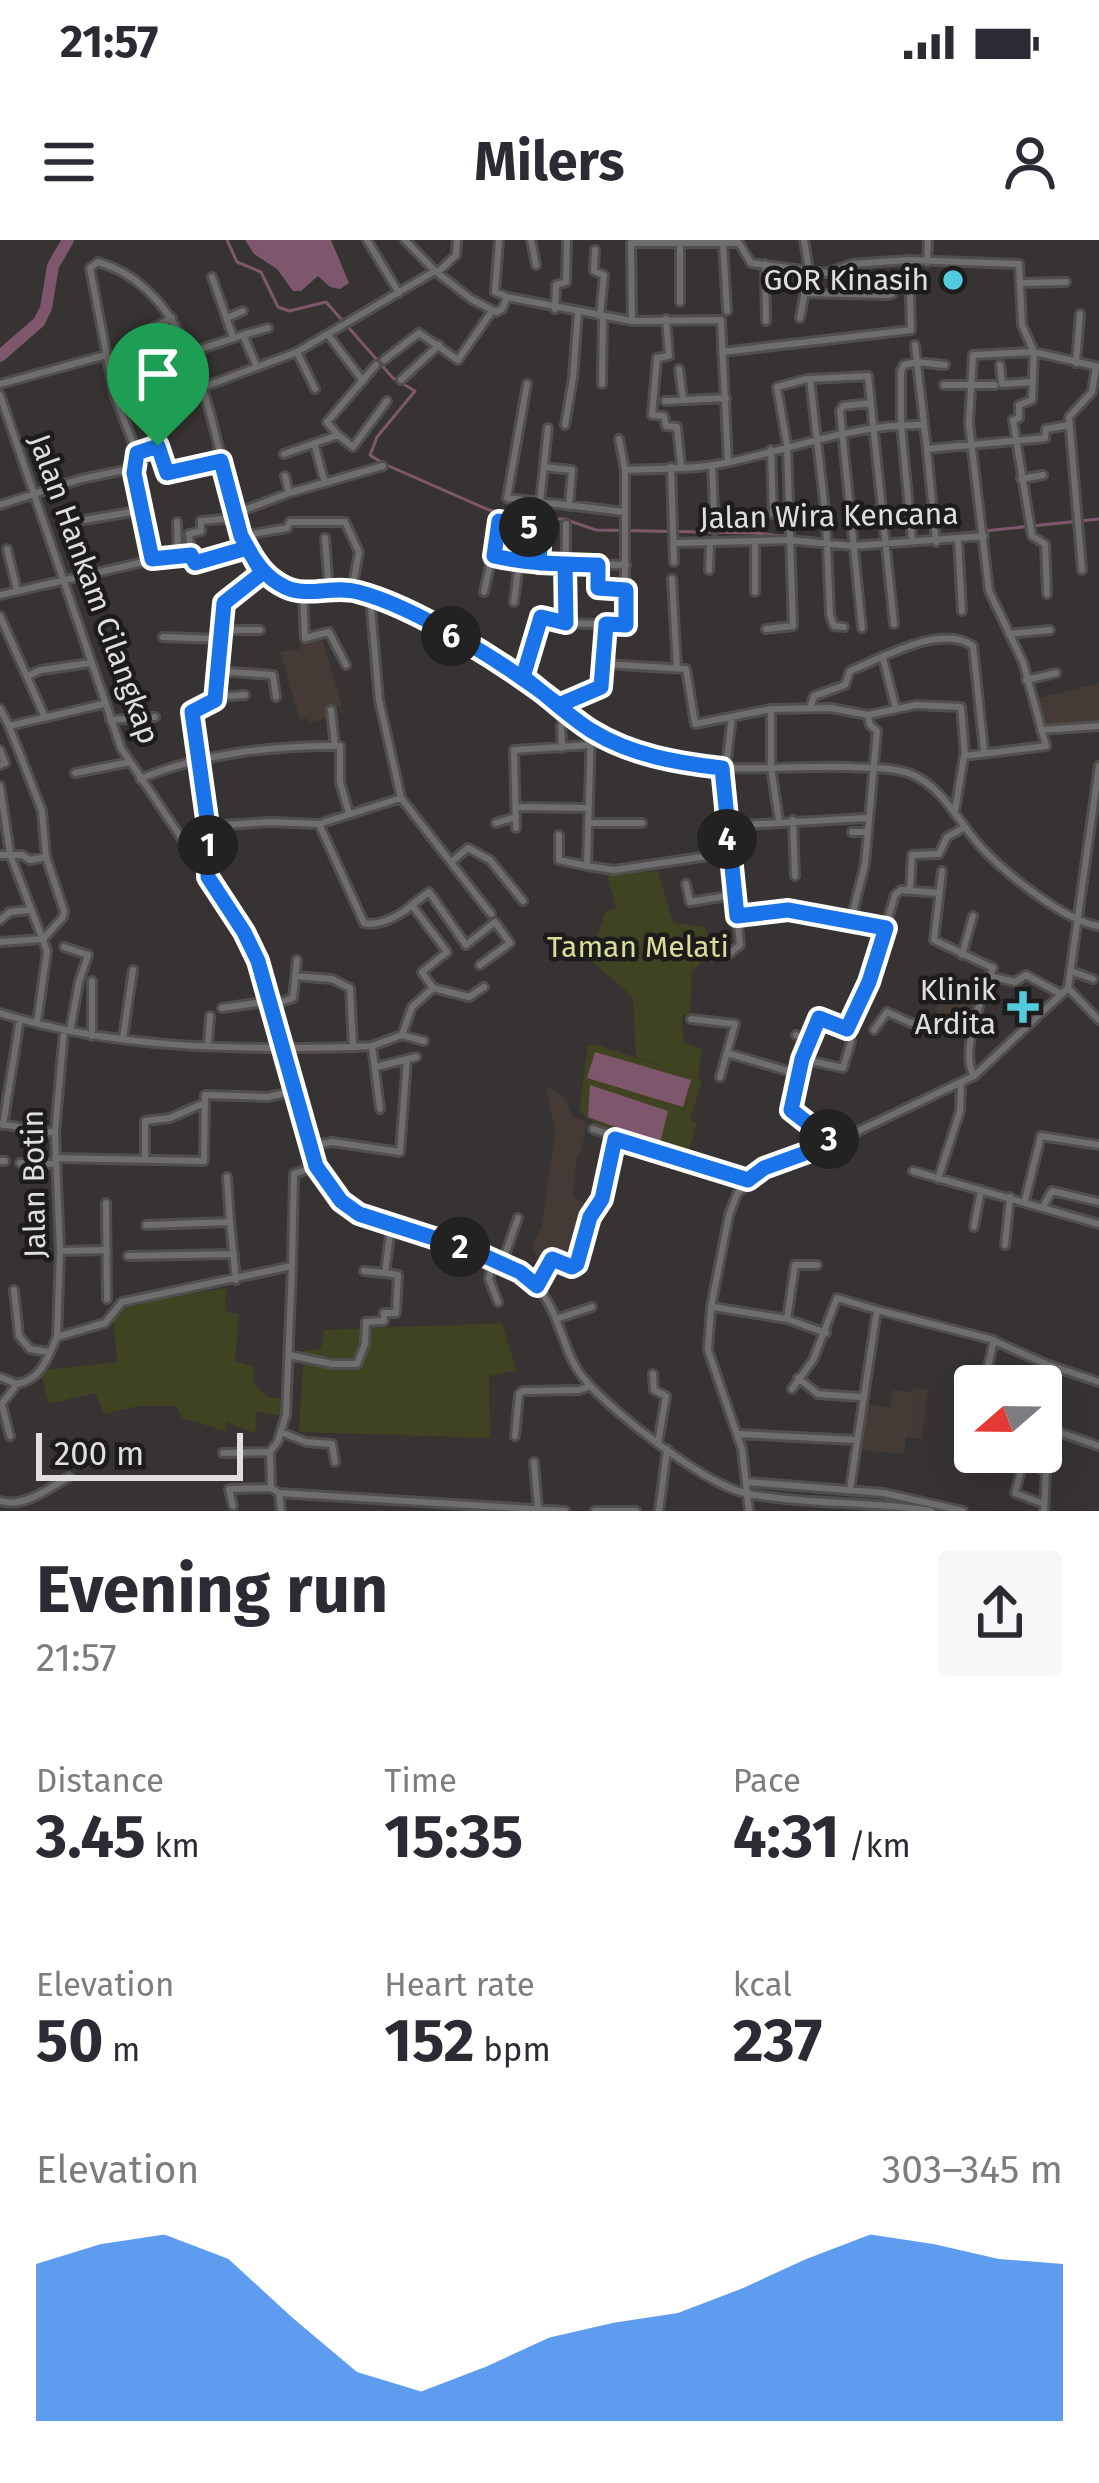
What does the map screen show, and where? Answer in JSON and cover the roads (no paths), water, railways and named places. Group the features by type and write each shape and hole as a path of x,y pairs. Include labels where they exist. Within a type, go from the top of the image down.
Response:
{"street":[{"path":"367,240 399,293"},
{"path":"405,240 437,272 492,311 502,309 507,297"},
{"path":"201,388 297,352 437,272 456,255 457,240"},
{"path":"500,240 495,292 507,297 632,321 721,320 728,462"},
{"path":"531,240 536,265"},
{"path":"800,318 809,270 804,240"},
{"path":"927,262 928,240"},
{"path":"632,321 631,242 736,241 752,263 826,273 851,264 909,260 1019,264 1022,325 1033,352 1032,400 1019,405 1019,418 1013,420 1032,534 1045,544 1047,594"},
{"path":"680,242 680,302"},
{"path":"555,309 556,284 566,281 567,243"},
{"path":"723,243 727,311"},
{"path":"595,250 594,271 604,274 602,383"},
{"path":"722,352 911,330 909,260"},
{"path":"765,264 766,321"},
{"path":"152,559 137,453 113,394 92,265 112,267 130,277 172,318 201,388 241,536 262,573 303,592 352,590 370,597 457,638 523,677 591,730 658,758 724,768 912,774 955,813 990,855 1076,922 1099,926"},
{"path":"212,277 233,337"},
{"path":"804,293 888,295 892,282 910,282"},
{"path":"1022,283 1066,282"},
{"path":"227,318 243,311"},
{"path":"357,460 353,447 327,422 380,362 419,333 458,360 492,311"},
{"path":"565,424 578,312"},
{"path":"1076,363 1080,314"},
{"path":"137,336 172,318"},
{"path":"666,319 668,356 657,358 652,415 664,416 667,426 676,427 681,466"},
{"path":"189,353 268,328"},
{"path":"243,335 257,367"},
{"path":"328,335 363,381"},
{"path":"401,380 439,345"},
{"path":"915,345 935,538"},
{"path":"297,352 315,389"},
{"path":"964,756 1046,746 1010,634 988,591 968,407 974,355 1033,352 1097,367 1092,392 1069,417 1082,570"},
{"path":"0,384 106,355"},
{"path":"912,539 901,424 902,366 945,364"},
{"path":"1000,365 1001,384 1031,382"},
{"path":"679,369 683,399"},
{"path":"766,629 793,626 787,445 778,387 807,379 867,375 894,624"},
{"path":"807,379 817,439 830,615 834,626 844,627"},
{"path":"527,384 507,498 625,512"},
{"path":"944,385 994,385"},
{"name":"Jalan Hankam Cilangkap","path":"0,395 110,720 140,779 244,932 271,1003 316,1166"},
{"path":"665,400 726,398"},
{"path":"353,447 387,401"},
{"path":"862,628 841,408 871,404"},
{"name":"Jalan Wira Kencana","path":"625,470 712,465 844,433 924,425"},
{"path":"927,449 1046,438 1046,429 1069,425"},
{"path":"539,502 548,428"},
{"path":"284,454 338,434"},
{"path":"523,677 541,617 566,623 626,625 625,470 619,439"},
{"path":"314,443 325,483"},
{"path":"137,453 160,446 167,473 221,461"},
{"path":"771,450 773,514"},
{"path":"712,465 715,530"},
{"path":"247,548 195,563 189,534 201,531 200,521 234,516 289,493 383,466"},
{"path":"544,466 572,470 569,506"},
{"path":"671,466 674,562"},
{"path":"0,506 81,479 136,468"},
{"path":"1021,479 1043,475"},
{"path":"285,476 289,493"},
{"path":"84,520 143,510"},
{"path":"484,592 499,521 542,531 539,563"},
{"path":"177,522 178,554"},
{"path":"241,536 287,529 290,522 345,522 359,552 352,590"},
{"path":"566,524 566,623"},
{"name":"Jalan Wira Kencana","path":"674,534 710,543 788,537 853,542 958,539 984,532"},
{"path":"325,538 329,590"},
{"path":"958,539 962,610"},
{"path":"754,542 754,592"},
{"path":"710,543 710,570"},
{"path":"7,548 17,590"},
{"path":"0,595 152,559 191,555"},
{"path":"494,556 519,562 626,565"},
{"path":"514,602 519,562"},
{"path":"598,565 598,588 626,590"},
{"path":"216,697 226,599 262,573"},
{"path":"672,579 677,668"},
{"path":"303,592 305,638 329,632 346,665"},
{"path":"370,597 379,700 401,798 490,914"},
{"path":"0,616 44,715"},
{"path":"559,705 598,690 606,624"},
{"path":"163,638 260,630"},
{"path":"1010,634 1050,630"},
{"path":"810,708 814,696 845,685 850,671 928,641 959,638 971,642 984,751"},
{"path":"883,658 896,710"},
{"path":"27,676 90,663"},
{"path":"603,664 689,672 695,724 771,709 868,715 961,706 964,756 955,813"},
{"path":"216,671 273,675 276,697"},
{"path":"1026,680 1056,673"},
{"path":"208,877 208,826 192,712 216,697 245,695"},
{"path":"9,726 103,704"},
{"path":"0,709 42,811 46,856 60,894 64,917 43,940"},
{"path":"771,709 771,767 779,821"},
{"path":"331,710 335,746"},
{"path":"851,920 860,895 877,731 870,726 868,715"},
{"path":"110,720 155,717"},
{"path":"730,953 740,947 725,826 724,768 732,717"},
{"path":"561,725 562,748"},
{"path":"1041,730 1099,726"},
{"path":"587,866 591,730"},
{"path":"140,779 198,760 278,747 335,746 342,748 340,782 349,812"},
{"path":"516,828 514,750 590,746"},
{"path":"0,750 5,763 0,765"},
{"path":"75,773 130,762"},
{"path":"746,1509 748,1482 739,1435 708,1350 711,1307 729,1215 748,1180 764,1168 833,1143 974,1076 1065,991 1099,766"},
{"path":"0,788 10,854 47,957 37,1023"},
{"path":"208,826 319,824 401,798"},
{"path":"517,807 588,808"},
{"path":"496,823 516,817"},
{"path":"725,826 867,818"},
{"path":"793,820 795,876"},
{"path":"589,823 642,823"},
{"path":"319,824 364,922 370,925 401,915 429,892 466,945 495,922 510,943 480,965"},
{"path":"910,890 912,855 939,854 947,837 965,827"},
{"path":"852,832 866,832"},
{"path":"559,835 560,861 587,866 614,869 729,854"},
{"path":"1088,844 1099,845"},
{"path":"451,862 468,848 486,856 524,901"},
{"path":"0,855 30,860 46,856"},
{"path":"942,871 934,940 991,965 968,1063 974,1076"},
{"path":"686,884 690,902 734,895"},
{"path":"802,1059 844,1070 851,1042 847,1029 869,982 898,891 938,893"},
{"path":"412,905 447,952 422,972 433,988 469,997 484,987"},
{"path":"0,920 10,912 29,910"},
{"path":"737,916 788,910 886,928"},
{"path":"962,955 973,916"},
{"path":"0,942 43,940"},
{"name":"Jalan Botin","path":"57,1337 60,1251 55,1133 67,1031 88,955 64,947"},
{"path":"222,1009 293,998 297,960"},
{"path":"123,1039 133,970"},
{"path":"1071,971 1093,979"},
{"path":"989,976 1015,982 1026,975 1065,991 1099,1020"},
{"path":"295,976 332,979 350,988 353,1047"},
{"path":"92,981 92,1036"},
{"path":"403,1035 412,1007 433,988"},
{"path":"874,1030 887,1012 911,1023 974,1029"},
{"path":"0,1013 92,1036 208,1046 372,1046 403,1035 424,1041"},
{"path":"208,1046 210,1016"},
{"path":"833,1143 791,1110 802,1059 820,1017 847,1029"},
{"path":"20,1019 1,1124 55,1133"},
{"path":"691,1019 734,1024 720,1077"},
{"path":"796,1035 808,1040"},
{"path":"372,1046 380,1109"},
{"path":"727,1053 798,1074"},
{"path":"309,1146 332,1142 400,1152 411,1058 376,1067"},
{"path":"938,1179 960,1111 961,1083"},
{"path":"20,1163 204,1161 203,1103 207,1095 268,1096 293,1091"},
{"path":"146,1159 146,1120 170,1118 203,1103"},
{"path":"592,1129 748,1180"},
{"path":"1025,1200 1041,1136 1099,1145"},
{"path":"537,1286 552,1259 572,1267 577,1264 590,1217 602,1199 615,1139"},
{"path":"281,1511 270,1452 281,1432 289,1354 294,1174 316,1166 341,1201 359,1214 493,1259 537,1286 559,1318 573,1361 590,1386 667,1450 738,1492 931,1511"},
{"path":"913,1172 1099,1224"},
{"path":"227,1177 236,1280"},
{"path":"974,1227 981,1190"},
{"path":"1044,1205 1050,1191 1099,1202"},
{"path":"1004,1245 1010,1197"},
{"path":"106,1203 107,1299"},
{"path":"502,1263 518,1218"},
{"path":"146,1225 230,1222"},
{"path":"385,1273 391,1226"},
{"path":"60,1251 107,1250"},
{"path":"128,1256 233,1254"},
{"path":"493,1259 489,1279 498,1302"},
{"path":"787,1319 795,1265 817,1265"},
{"path":"10,1436 1,1405 17,1384 37,1376 57,1337 105,1323 115,1308 130,1299 292,1266"},
{"path":"289,1354 332,1364 357,1364 365,1344 366,1322 383,1321 384,1313 396,1312 398,1275 364,1270"},
{"path":"14,1290 20,1336 29,1349 48,1352"},
{"path":"792,1389 813,1360 838,1298 994,1340 1099,1382"},
{"path":"559,1318 592,1307"},
{"path":"711,1307 787,1319 826,1333"},
{"path":"850,1490 877,1310"},
{"path":"988,1365 994,1340"},
{"path":"653,1374 654,1390 666,1396 658,1443"},
{"path":"0,1378 17,1384"},
{"path":"798,1378 818,1394 861,1397"},
{"path":"515,1436 523,1391 590,1386"},
{"path":"281,1432 310,1443 332,1444 334,1462"},
{"path":"1062,1433 1099,1446"},
{"path":"739,1435 855,1440"},
{"path":"659,1511 667,1450"},
{"path":"223,1453 270,1452"},
{"path":"534,1462 538,1508"},
{"path":"1020,1473 1015,1493 1044,1508 1046,1473"},
{"path":"0,1502 26,1500 69,1478"},
{"path":"748,1482 850,1490 935,1502 963,1511"},
{"path":"233,1506 230,1489 565,1511"},
{"path":"738,1492 746,1509"},
{"path":"790,1511 791,1498"},
{"path":"378,1499 378,1511"},
{"path":"595,1511 636,1511"}],"waterway":[{"path":"0,356 39,322 53,266 68,240"},
{"path":"227,240 237,262 261,272 278,307 289,311 326,302 393,378 415,391 377,437 370,455 382,463 489,510 533,519 564,519 596,530 755,533 811,539"},
{"path":"916,538 1099,519"},
{"path":"838,542 895,540"}],"place":[{"name":"GOR Kinasih","path":"953,280"},
{"name":"Klinik Ardita","path":"1023,1007"}],"park label":[{"name":"Taman Melati","path":"638,947"}]}
